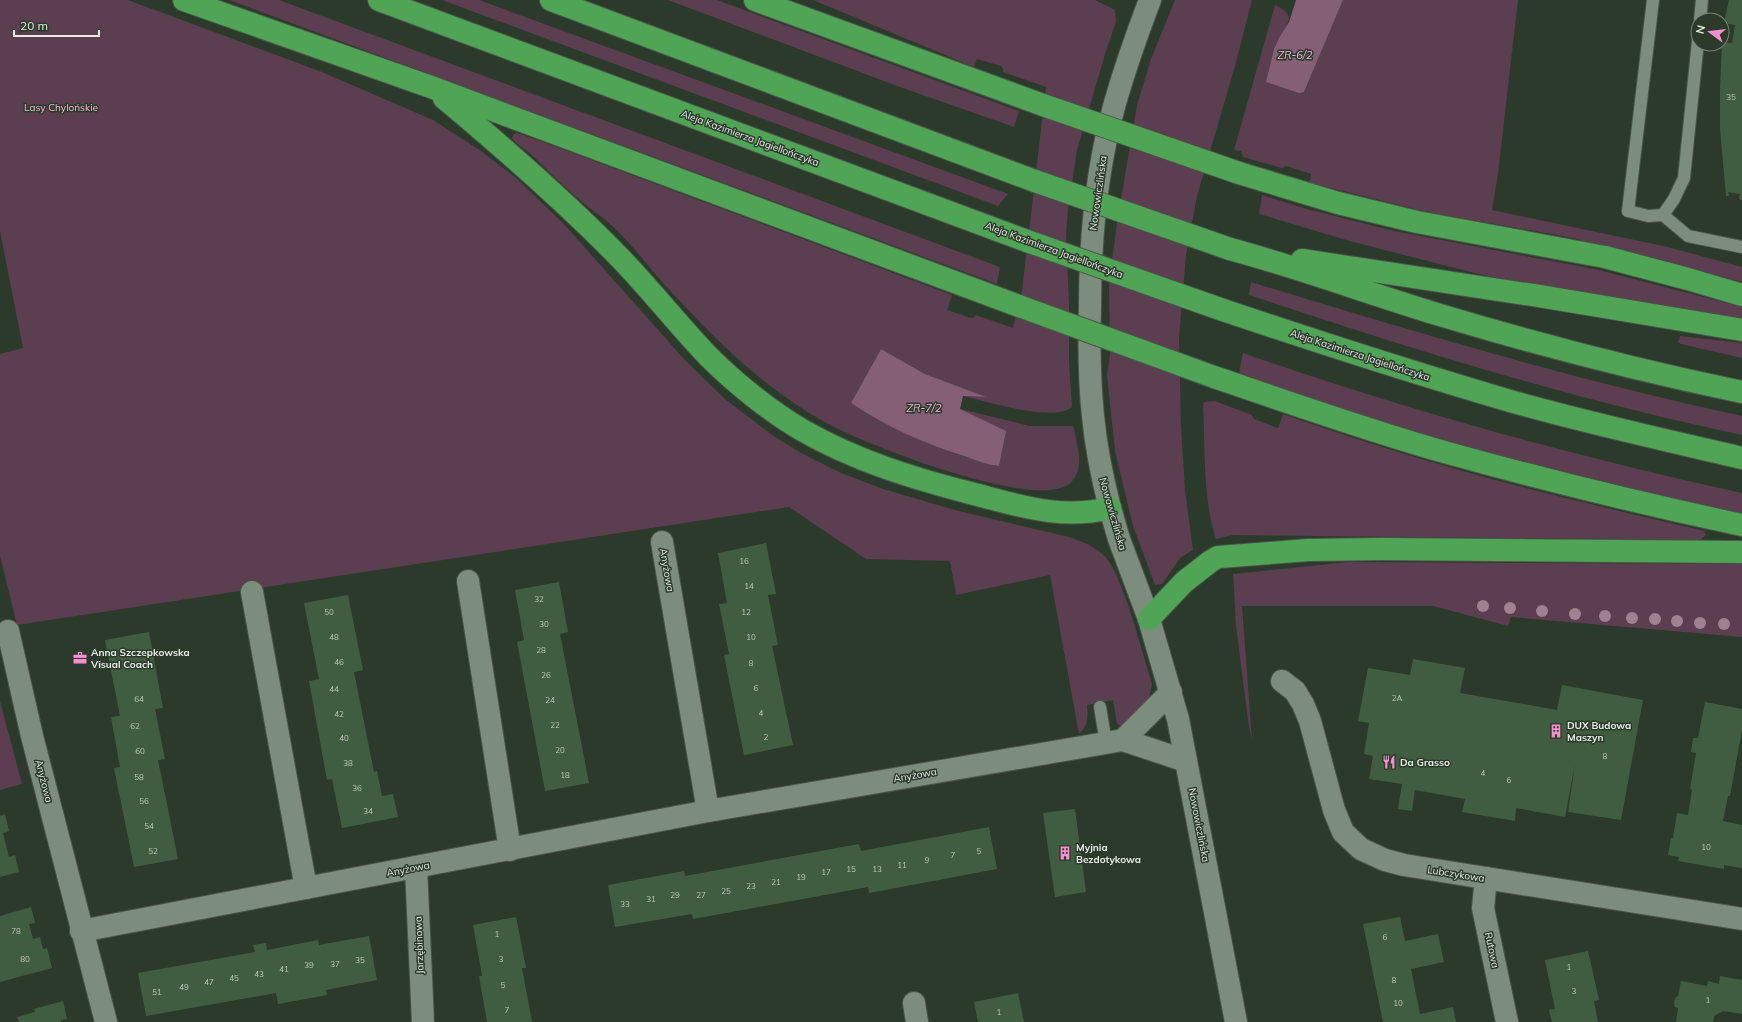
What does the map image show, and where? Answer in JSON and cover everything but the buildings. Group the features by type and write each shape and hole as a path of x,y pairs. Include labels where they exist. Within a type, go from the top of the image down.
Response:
{"highway":[{"path":"184,0 431,87 1214,377 1349,422 1446,452 1581,489 1742,525"},
{"name":"Aleja Kazimierza Jagiellończyka","path":"379,0 1027,240 1223,310 1378,361 1512,402 1742,458"},
{"path":"551,0 1034,181 1232,249 1440,315 1528,341 1677,378 1742,392"},
{"path":"755,0 1238,174 1360,208 1417,222 1605,257 1742,295"},
{"path":"431,87 491,137 622,260 710,357 763,403 801,430 840,450 922,481 1043,512 1070,514 1095,512 1110,508"},
{"path":"1232,249 1539,296 1742,330"},
{"path":"1149,619 1184,582 1218,557 1308,550 1382,549 1742,552"}],"street":[{"name":"Nowowiczlińska","path":"1150,0 1132,47 1114,104 1104,150 1094,211 1091,242 1089,360 1092,415 1101,471 1110,508 1119,539 1149,619 1171,692 1186,761 1236,1022"},
{"name":"Anyżowa","path":"662,542 708,811"},
{"path":"468,581 510,850"},
{"path":"252,592 306,888"},
{"name":"Anyżowa","path":"8,631 32,736 81,931 106,1022"},
{"name":"Lubczykowa","path":"1282,681 1295,691 1303,704 1310,720 1334,810 1343,832 1361,849 1385,860 1404,865 1742,919"},
{"path":"1114,741 1171,692"},
{"name":"Anyżowa","path":"81,931 708,811 1114,741"},
{"path":"1114,741 1186,761"},
{"name":"Jarzębinowa","path":"416,867 422,1022"},
{"name":"Rutowa","path":"1486,878 1483,908 1507,1022"}],"lane":[{"path":"1653,0 1628,211 1648,216 1663,215 1688,236 1742,247"},
{"path":"1701,12 1702,0"},
{"path":"1663,215 1674,199 1684,178 1697,52"},
{"path":"1100,707 1114,741"}],"green space":[{"name":"Lasy Chylońskie","path":"0,0 128,0 322,72 433,120 481,151 515,177 563,223 684,359 725,399 775,437 801,453 841,473 883,489 955,510 1069,537 1091,546 1103,554 1116,574 1129,607 1152,684 1148,703 1122,727 1117,724 1113,700 1087,705 1087,721 1079,734 1050,575 956,595 950,561 866,559 789,507 17,625 0,556 0,354 23,348 0,231"},
{"path":"229,0 279,0 1000,267 997,284"},
{"path":"442,0 479,0 1008,194 998,206"},
{"path":"668,0 717,0 1019,111 1014,127 900,87"},
{"path":"813,0 1095,0 1115,10 1116,22 1077,150 1068,209 1066,236 1069,303 1069,362 1072,407 1063,411 1050,413 1035,412 963,396 984,397 925,374 881,349 851,403 892,427 921,440 986,464 999,466 960,409 1030,426 1072,426 1074,428 1077,442 1079,465 1074,479 1069,484 1051,490 1024,489 991,483 919,462 858,438 809,413 749,369 704,327 606,220 575,196 512,138 514,134 517,133 538,140 952,295 947,310 971,318 976,315 1013,328 1022,291 1046,87 1003,72 1001,66 977,59 974,67"},
{"path":"1175,0 1252,0 1235,66 1197,196 1186,255 1179,338 1181,424 1185,490 1193,550 1180,558 1162,584 1155,585 1133,526 1115,451 1107,375 1110,355 1109,285 1117,222 1137,105 1151,59"},
{"path":"1343,0 1518,0 1498,174 1492,210 1668,247 1742,267 1742,282 1647,256 1568,237 1427,212 1307,182 1310,180 1311,174 1286,166 1282,168 1243,157 1241,151 1234,150 1275,5 1285,11 1289,18 1287,26 1280,36 1304,92"},
{"path":"1262,195 1307,209 1394,231 1599,270 1742,307 1742,319 1526,284 1479,274 1353,242 1259,214"},
{"path":"1251,282 1373,319 1557,371 1742,416 1742,435 1555,390 1371,335 1249,295"},
{"path":"1680,336 1742,343 1742,358 1681,344 1678,342"},
{"path":"1243,353 1428,413 1616,464 1742,493 1742,513 1551,469 1362,415 1239,373"},
{"path":"1215,401 1252,415 1254,419 1278,428 1283,414 1362,441 1442,465 1563,497 1701,530 1704,531 1706,535 1700,540 1233,535 1216,539 1207,491 1203,405 1204,402"},
{"path":"1348,562 1742,564 1742,637 1511,617 1508,626 1433,606 1242,606 1252,740 1236,626 1233,574"},
{"path":"0,701 22,784 0,790"}],"water":[{"name":"ZR-6/2","path":"1296,0 1343,0 1304,92 1299,93 1266,82 1274,49 1289,22"},
{"name":"ZR-7/2","path":"881,349 925,374 986,397 963,396 960,409 1006,431 999,466 991,465 921,441 878,420 851,403"}],"place":[{"name":"Anna Szczepkowska Visual Coach","path":"80,658"},
{"name":"DUX Budowa Maszyn","path":"1556,731"},
{"name":"Da Grasso","path":"1389,762"},
{"name":"Myjnia Bezdotykowa","path":"1065,853"}]}
